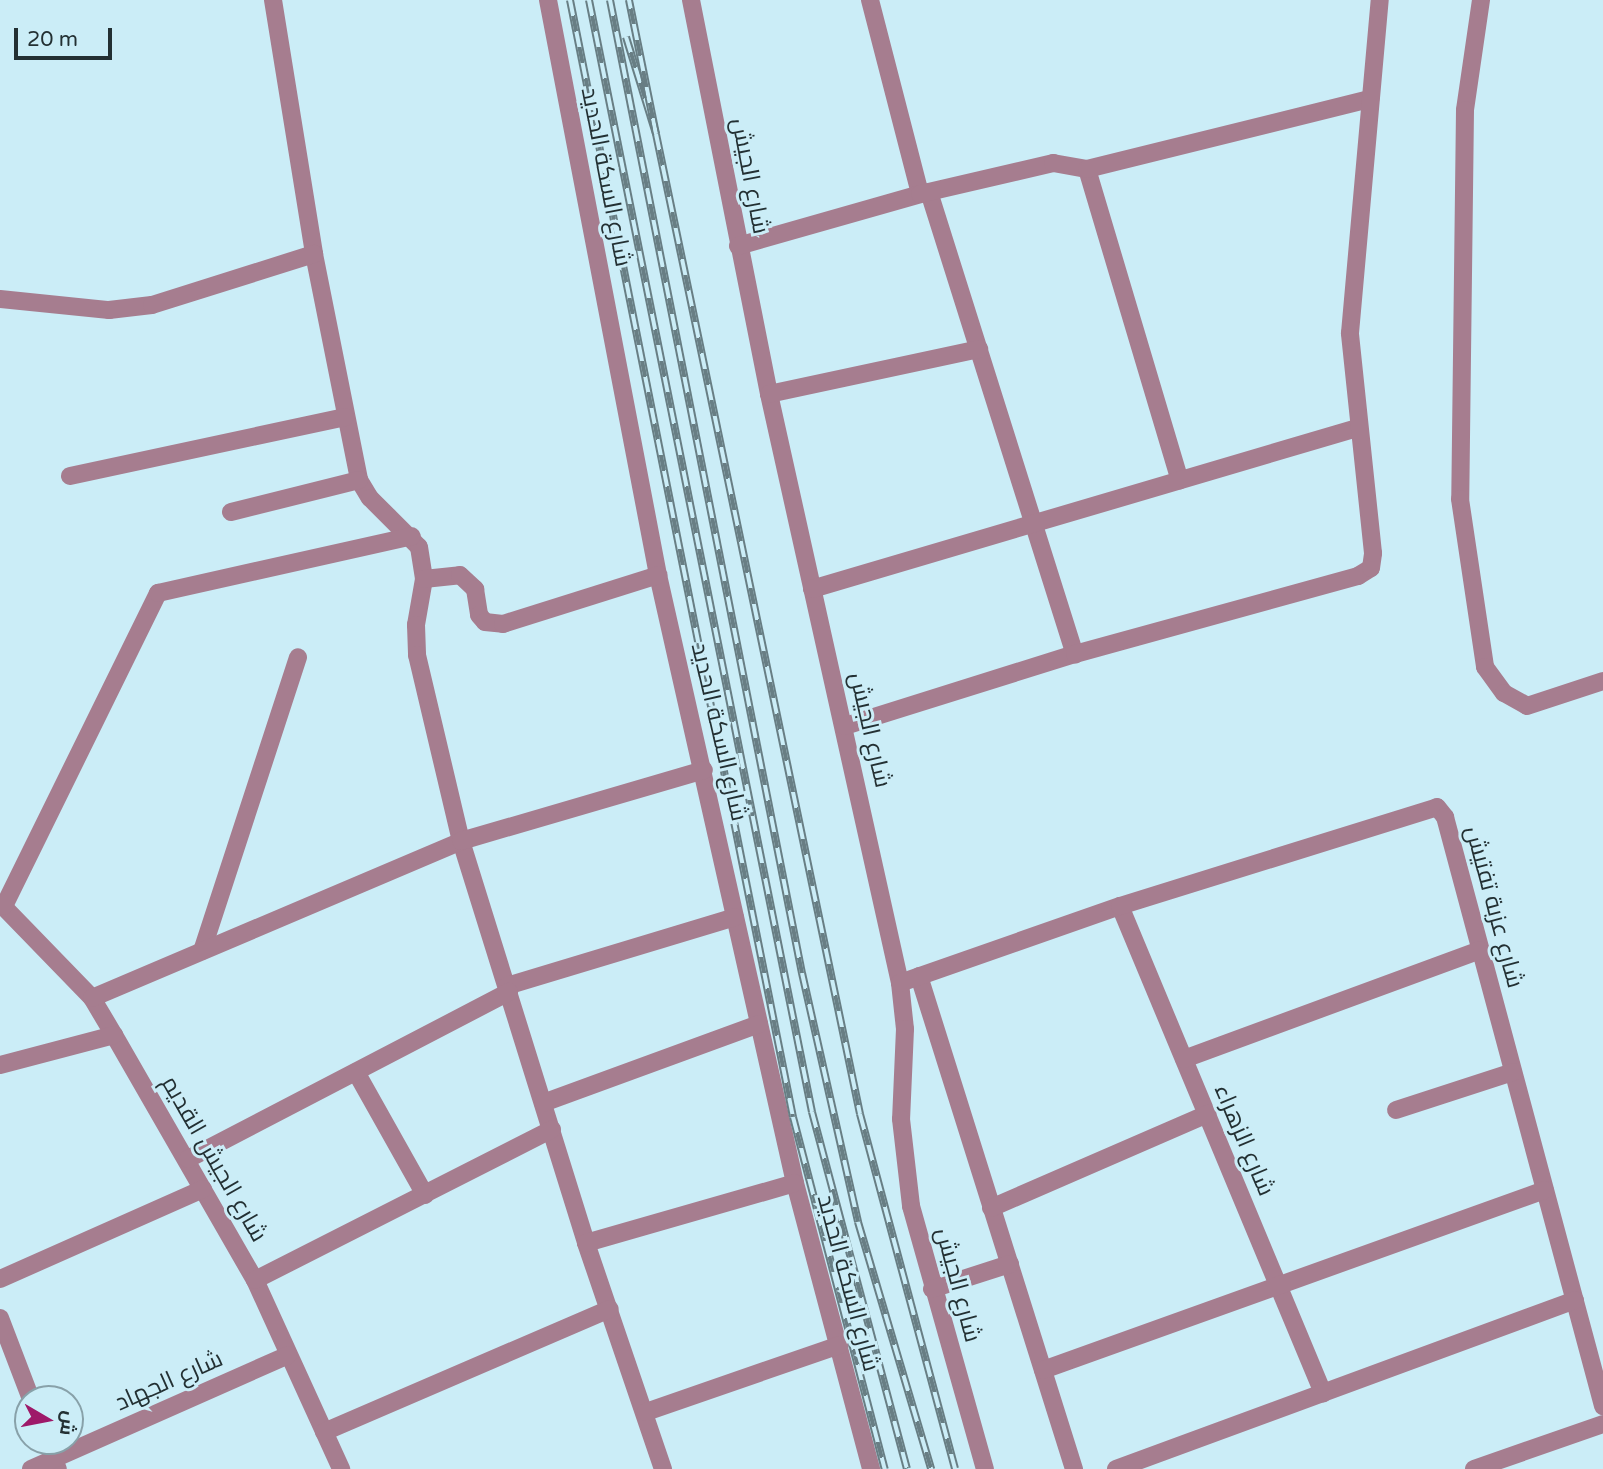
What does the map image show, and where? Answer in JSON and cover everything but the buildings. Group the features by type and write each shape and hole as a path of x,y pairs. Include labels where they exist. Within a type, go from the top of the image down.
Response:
{"street":[{"path":"273,0 314,254 359,480 370,498 412,536 419,547 424,579 416,625 417,655 461,841 586,1243 646,1412 663,1469"},
{"name":"شارع السكة الحديد","path":"548,0 658,575 795,1183 871,1469"},
{"name":"شارع الجيش","path":"691,0 769,394 845,726 900,983 905,1163 932,1289 985,1469"},
{"path":"870,0 925,193 979,349 1075,654"},
{"path":"845,726 1075,654 1365,573 1373,553 1357,428 1350,333 1380,0"},
{"path":"1481,0 1465,110 1460,499 1485,667 1504,693 1527,706 1603,681"},
{"path":"738,246 925,193 1053,163 1087,169 1370,99"},
{"path":"1087,169 1180,480"},
{"path":"0,299 96,310 152,305 314,254"},
{"path":"769,394 979,349"},
{"path":"71,476 345,417"},
{"path":"812,589 1357,428"},
{"path":"231,512 359,480"},
{"path":"2,905 159,593 412,536"},
{"path":"424,579 449,573 469,581 479,615 493,624 658,575"},
{"path":"202,951 299,657"},
{"path":"92,998 461,841 704,771"},
{"name":"شارع عزبة تفتيش","path":"900,983 1120,906 1433,806 1445,817 1603,1406"},
{"name":"شارع الجيش القديم","path":"2,905 92,998 188,1159 255,1280 341,1469"},
{"name":"شارع الزهراء","path":"1120,906 1323,1393"},
{"path":"188,1159 508,989 735,917"},
{"path":"1184,1059 1480,950"},
{"path":"919,976 1074,1469"},
{"path":"543,1103 759,1024"},
{"path":"0,1065 114,1035"},
{"path":"356,1072 425,1195"},
{"path":"1396,1110 1513,1072"},
{"path":"991,1208 1207,1114"},
{"path":"255,1280 552,1129"},
{"path":"586,1243 795,1183"},
{"path":"0,1279 203,1189"},
{"path":"1043,1370 1545,1191"},
{"path":"932,1289 1010,1264"},
{"path":"1116,1469 1575,1300"},
{"path":"324,1432 610,1309"},
{"path":"0,1318 5,1343 24,1385"},
{"path":"646,1412 840,1345"},
{"name":"شارع الجهاد","path":"31,1469 56,1464 288,1355"},
{"path":"1475,1469 1603,1424"}],"railway":[{"path":"570,0 793,1117 885,1469"},
{"path":"589,0 812,1112 907,1469"},
{"path":"610,0 802,973 858,1222 931,1469"},
{"path":"626,37 656,134 629,0"},
{"path":"656,134 860,1114 955,1469"}]}
